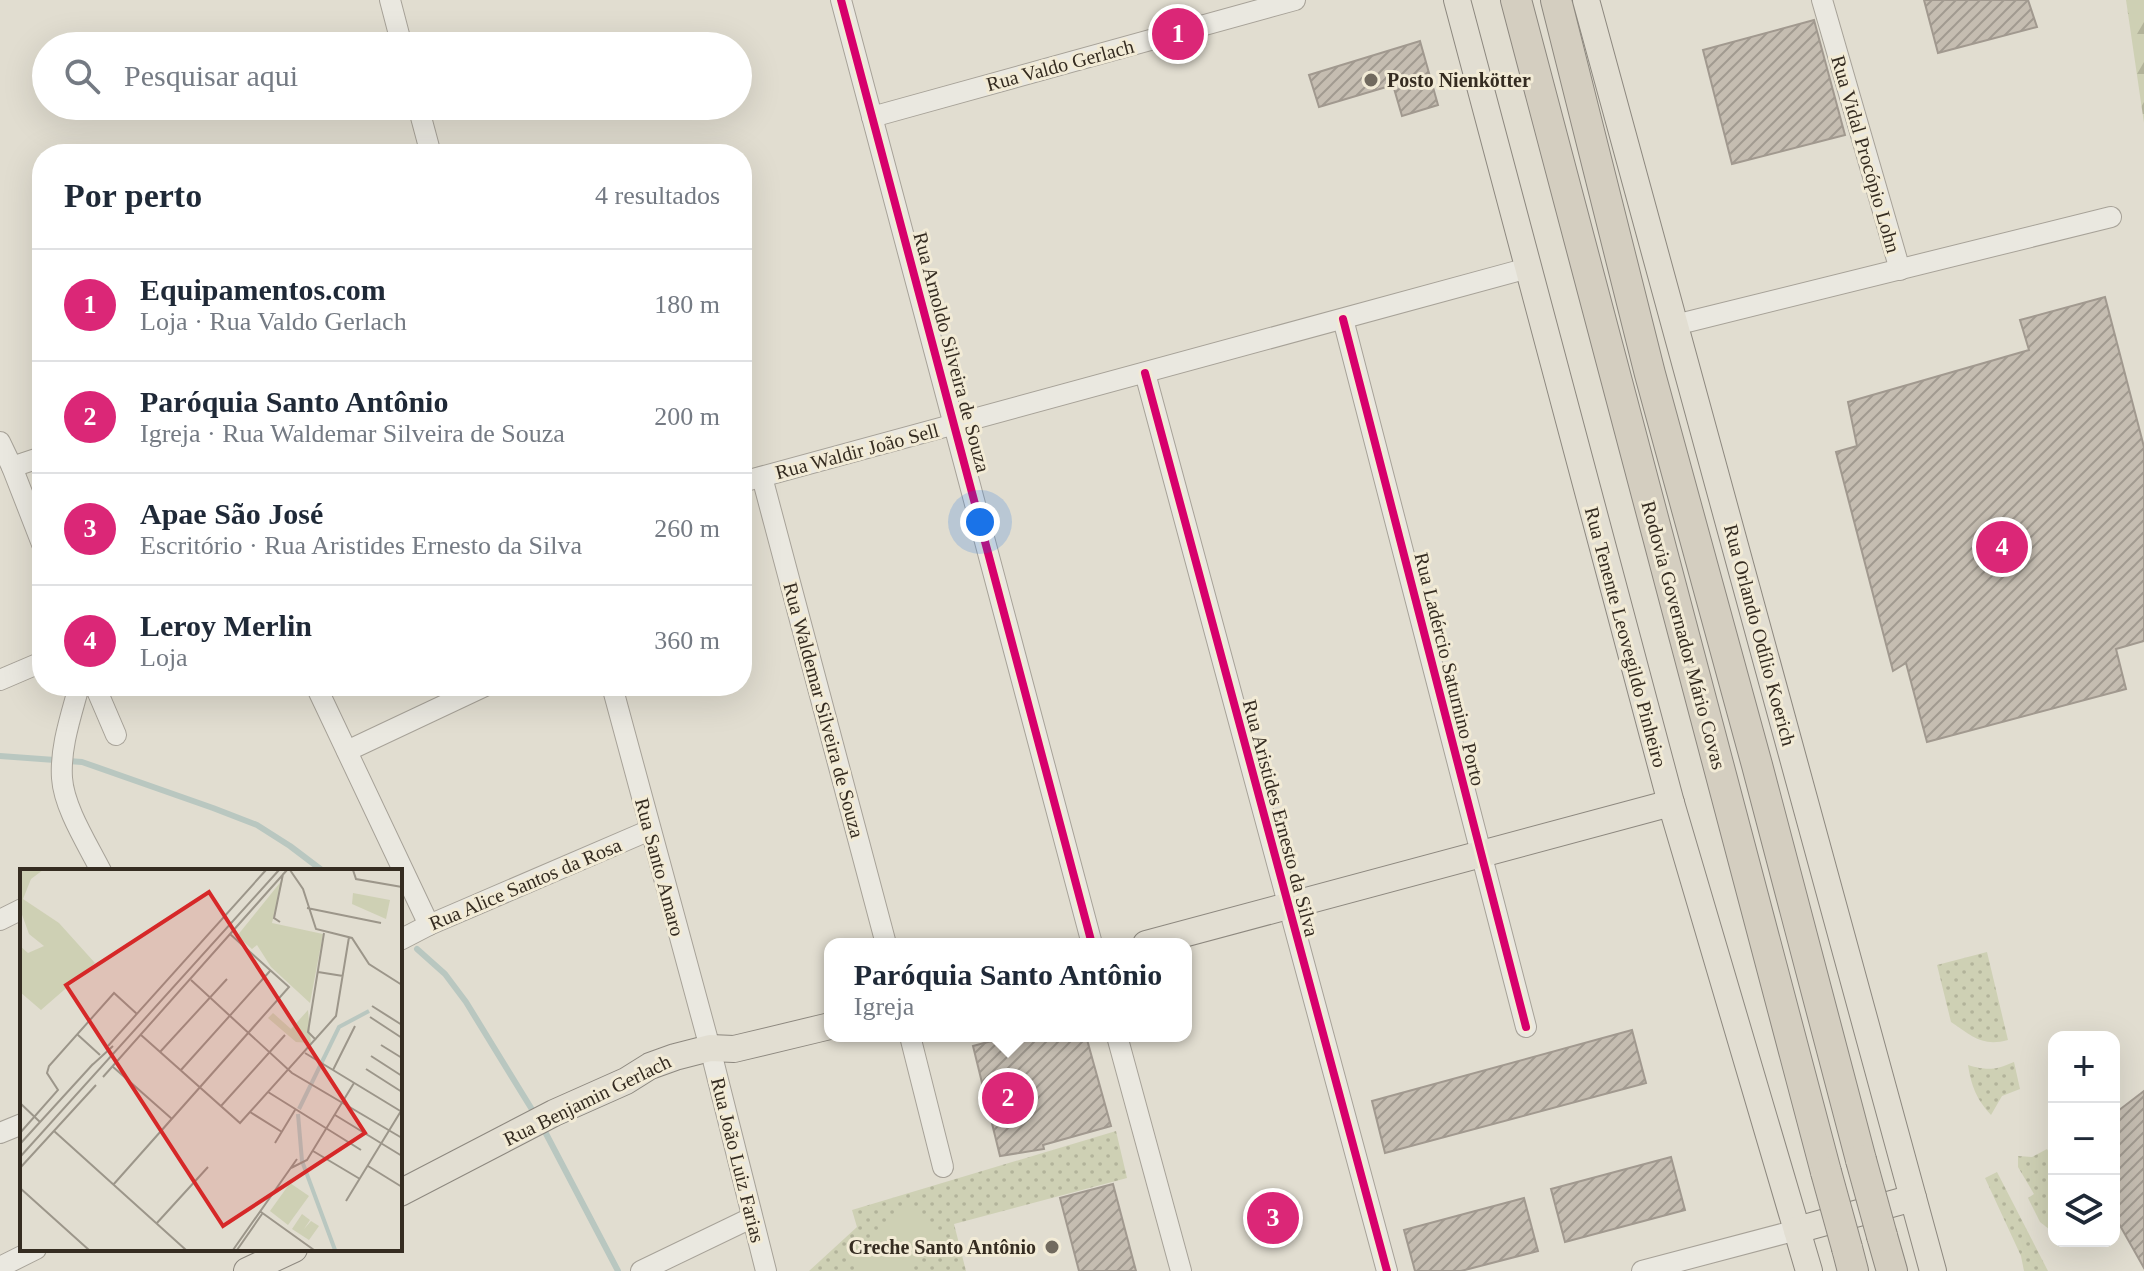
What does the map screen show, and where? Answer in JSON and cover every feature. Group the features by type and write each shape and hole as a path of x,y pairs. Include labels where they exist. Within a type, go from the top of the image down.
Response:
{"highway":[{"name":"Rodovia Governador Mário Covas","path":"1516,0 1850,1260"},
{"name":"Rodovia Governador Mário Covas","path":"1559,0 1650,374 1892,1271"}],"main road":[{"name":"Rua Tenente Leovegildo Pinheiro","path":"1457,0 1671,803 1809,1271"},
{"name":"Rua Orlando Odílio Koerich","path":"1586,0 1933,1271"},
{"path":"1169,938 1671,803"},
{"name":"Rua Benjamin Gerlach","path":"402,1192 554,1113 626,1081 650,1066 710,1048 734,1049 824,1027"},
{"path":"1797,1230 1913,1198"},
{"path":"247,1271 289,1256"}],"street":[{"path":"390,0 398,32"},
{"name":"Rua Valdo Gerlach","path":"872,117 1295,0"},
{"name":"Rua Vidal Procópio Lohn","path":"1675,325 1900,270 1822,0"},
{"name":"Rua Arnoldo Silveira de Souza","path":"845,1 872,117 1090,938"},
{"path":"422,120 428,144"},
{"path":"1900,270 2111,217"},
{"name":"Rua Waldir João Sell","path":"752,480 1528,268"},
{"name":"Rua Ladércio Saturnino Porto","path":"1343,319 1526,1027"},
{"name":"Rua Aristides Ernesto da Silva","path":"1145,373 1387,1271"},
{"path":"0,442 32,518"},
{"path":"12,467 32,460"},
{"name":"Rua Waldemar Silveira de Souza","path":"752,480 884,938"},
{"path":"0,680 32,666"},
{"path":"76,696 65,740 62,780 76,821 100,869"},
{"path":"99,696 116,735"},
{"path":"321,696 429,925"},
{"path":"347,751 464,696"},
{"name":"Rua Santo Amaro","path":"615,696 710,1048"},
{"name":"Rua Alice Santos da Rosa","path":"402,939 650,830"},
{"path":"0,920 20,910"},
{"path":"912,1042 943,1167"},
{"path":"1119,1042 1181,1271"},
{"name":"Rua João Luiz Farias","path":"710,1048 766,1271"},
{"path":"0,1133 20,1125"},
{"path":"641,1271 751,1218"},
{"path":"1642,1271 1797,1230"},
{"path":"0,1267 32,1251"}],"green space":[{"path":"2126,0 2144,0 2144,123"},
{"path":"1987,952 2008,1040 1999,1042 1978,1039 1951,1022 1937,965"},
{"path":"2014,1062 2020,1089 2002,1096 1991,1115 1975,1092 1968,1065 1991,1069"},
{"path":"1116,1131 1127,1178 954,1224 966,1271 809,1271 857,1227 852,1210"},
{"path":"2048,1151 2048,1228 2040,1222 2028,1198 2034,1194 2018,1167 2018,1156 2032,1157"},
{"path":"1997,1172 2048,1271 2024,1271 2021,1256 1985,1178"},
{"path":"905,1203 940,1236 907,1271 862,1271 851,1261"}],"building":[{"path":"1924,0 2028,0 2037,27 1938,53"},
{"path":"1814,20 1845,135 1732,164 1703,50"},
{"name":"Posto Nienkötter","path":"1420,41 1438,105 1402,116 1393,85 1319,107 1309,75"},
{"path":"2105,297 2144,447 2144,641 2116,649 2126,689 1927,742 1906,663 1893,671 1836,452 1857,446 1848,402 2029,350 2020,320"},
{"path":"1632,1030 1646,1083 1385,1153 1372,1101"},
{"path":"988,1042 1088,1042 1111,1126 1043,1145 1044,1149 1000,1156 973,1046"},
{"path":"2144,1091 2144,1268 2120,1226 2120,1109"},
{"path":"1671,1157 1685,1210 1565,1242 1551,1189"},
{"path":"1113,1184 1136,1271 1079,1271 1060,1198"},
{"path":"1524,1198 1538,1251 1461,1271 1415,1271 1404,1230"}],"waterway":[{"path":"0,756 82,762 213,808 257,825 320,869"},
{"path":"417,949 445,974 466,1002 536,1116"},
{"path":"542,1126 618,1271"}],"cycle path":[{"path":"841,0 1090,938"},
{"path":"1343,319 1526,1027"},
{"path":"1145,373 1387,1271"}],"place":[{"name":"Equipamentos.com","path":"1178,34"},
{"name":"Posto Nienkötter","path":"1371,80"},
{"name":"Leroy Merlin","path":"2002,547"},
{"name":"Paróquia Santo Antônio","path":"1008,1098"},
{"name":"Apae São José","path":"1273,1218"},
{"name":"Creche Santo Antônio","path":"1052,1247"}]}
